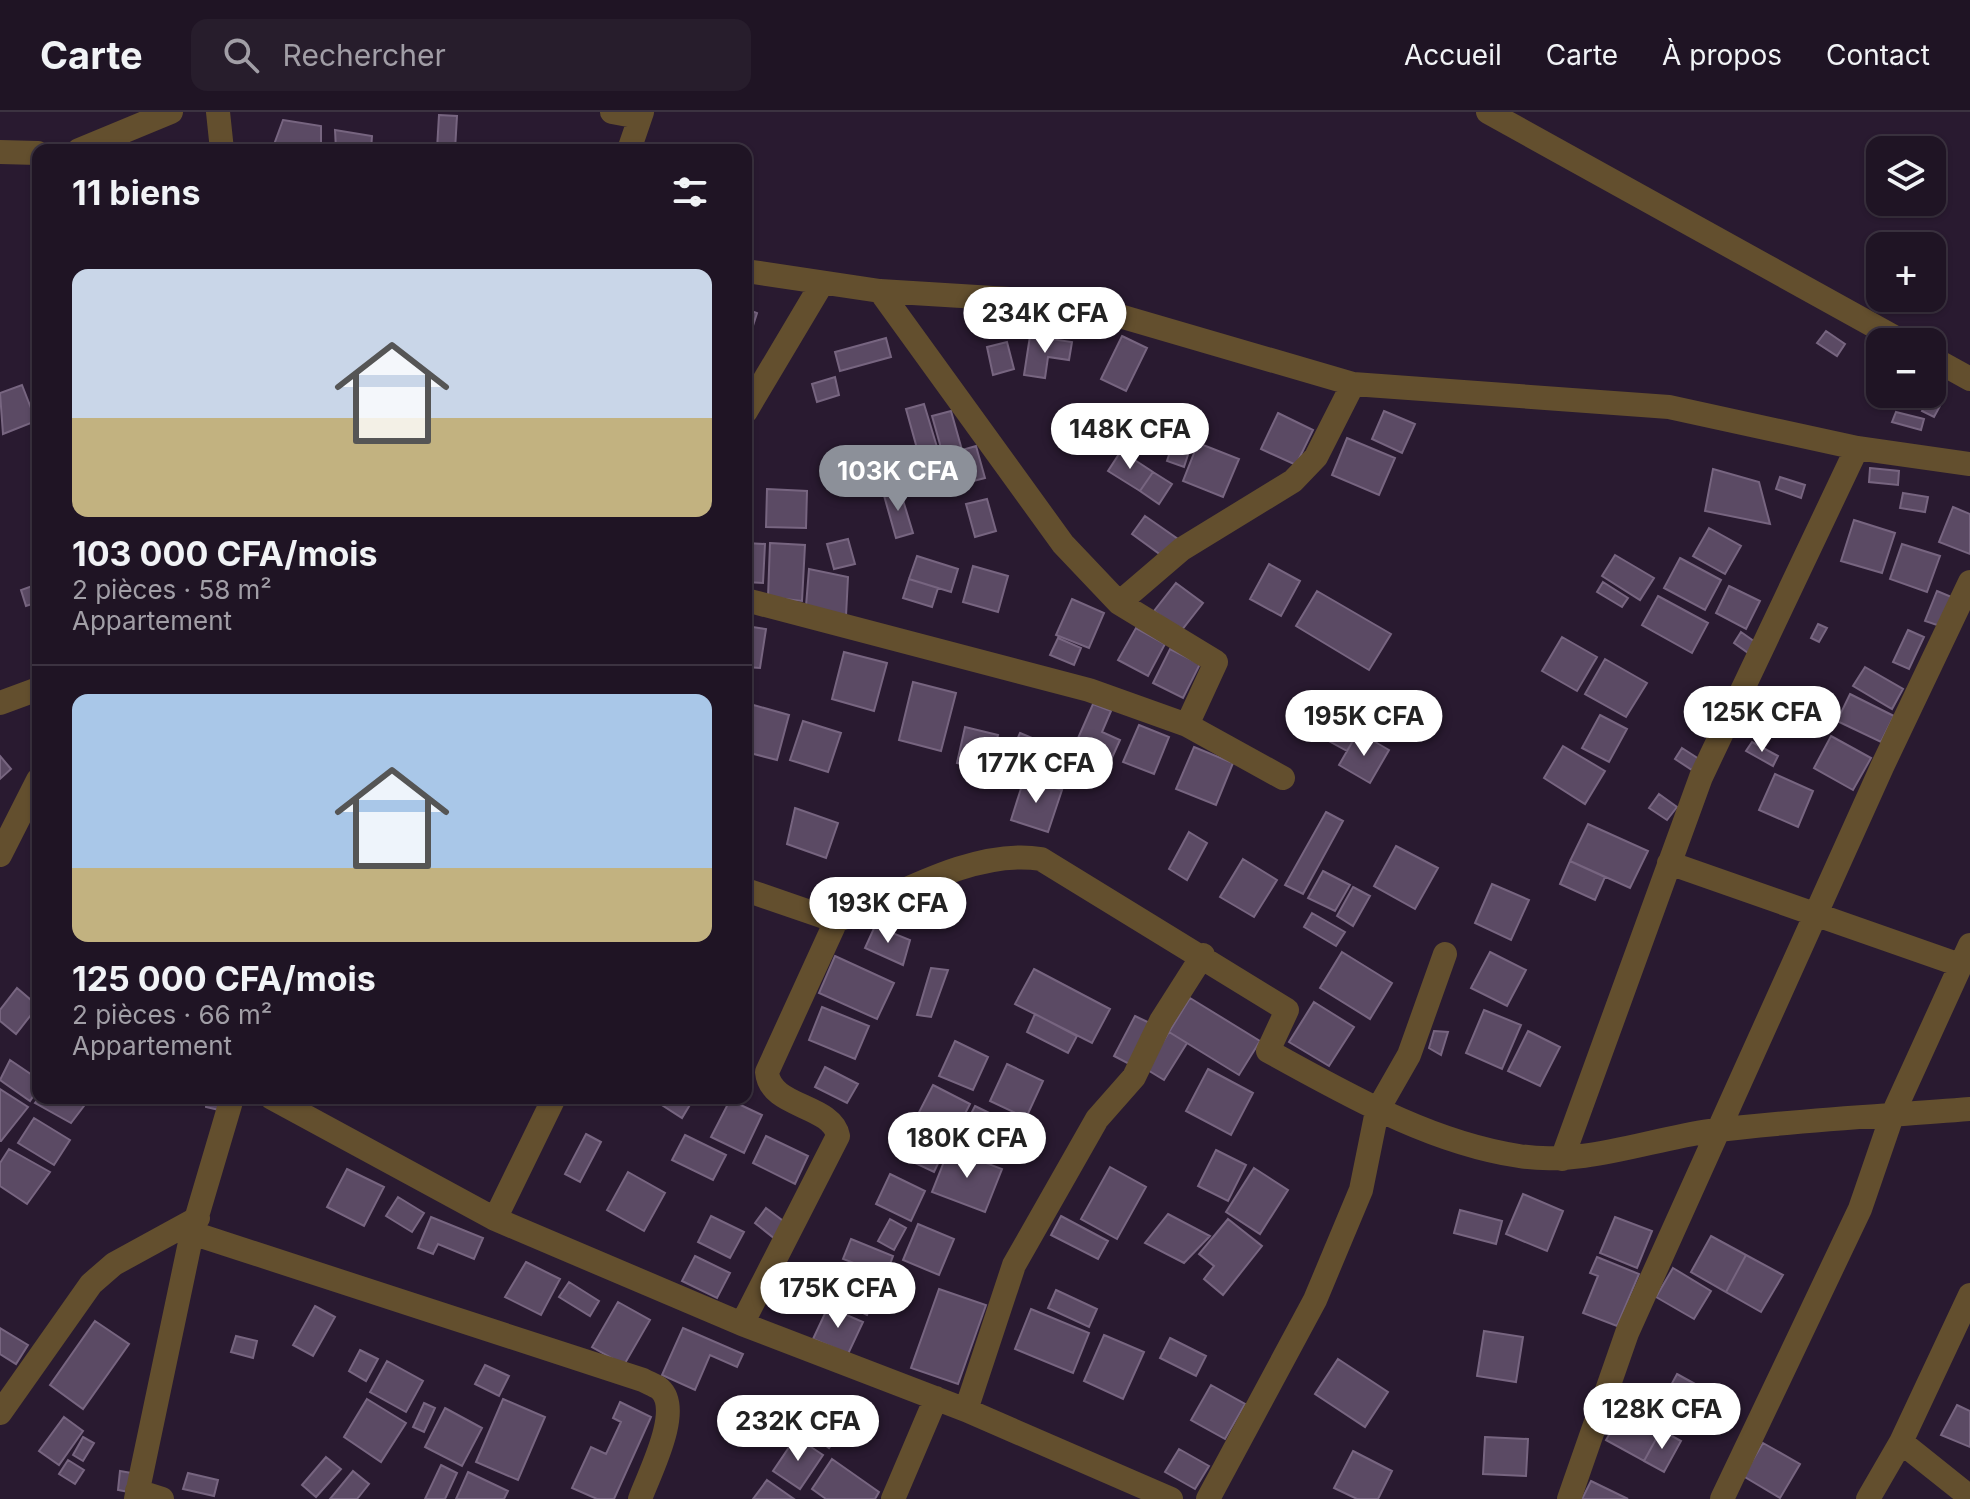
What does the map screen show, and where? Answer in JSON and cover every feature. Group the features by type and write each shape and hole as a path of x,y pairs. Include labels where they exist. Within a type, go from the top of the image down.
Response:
{"street":[{"path":"94,144 171,112"},
{"path":"218,112 221,144"},
{"path":"612,112 640,114 631,144"},
{"path":"1488,112 1878,328"},
{"path":"0,152 32,153"},
{"path":"752,272 821,285 880,291 1075,303 1353,384 1669,407 1857,448 1970,464"},
{"path":"752,401 821,285"},
{"path":"880,291 1063,544 1119,603 1216,662 1187,725"},
{"path":"1946,366 1970,379"},
{"path":"1119,603 1182,549 1293,481 1316,457 1353,384"},
{"path":"1562,1159 1701,777 1857,448"},
{"path":"1569,1499 1627,1333 1815,915 1970,582"},
{"path":"752,602 1089,690 1187,725 1283,778"},
{"path":"0,703 32,691"},
{"path":"0,855 32,792"},
{"path":"752,892 836,921 987,859 1014,855 1041,859 1203,955 1287,1010 1268,1051 1377,1111 1467,1144 1519,1156 1562,1159 1718,1130 1970,1109"},
{"path":"1669,863 1815,915 1965,955 1892,1116 1860,1209 1722,1499"},
{"path":"742,1324 838,1136 833,1125 777,1091 768,1080 767,1072 836,921"},
{"path":"1208,1499 1315,1300 1361,1190 1377,1111 1409,1055 1445,954"},
{"path":"966,1410 1014,1265 1097,1119 1134,1077 1161,1021 1203,955"},
{"path":"162,1499 136,1495 195,1226 230,1104"},
{"path":"283,1104 495,1219 742,1324 966,1410 1171,1499"},
{"path":"495,1219 551,1104"},
{"path":"0,1413 91,1284 114,1264 195,1226 643,1380 661,1390 669,1404 669,1422 640,1499"},
{"path":"1868,1499 1901,1442 1970,1295"},
{"path":"893,1499 936,1398"},
{"path":"1901,1442 1970,1497"}],"building":[{"path":"439,115 457,116 455,144 437,144"},
{"path":"283,120 321,126 321,144 274,144"},
{"path":"335,130 372,136 371,144 336,144"},
{"path":"752,311 757,313 752,329"},
{"path":"1826,331 1845,344 1837,356 1817,343"},
{"path":"1030,336 1072,342 1069,360 1048,357 1045,378 1024,375"},
{"path":"1122,336 1147,348 1126,391 1101,379"},
{"path":"886,338 891,357 840,371 835,352"},
{"path":"1007,342 1014,369 993,375 987,347"},
{"path":"835,377 839,395 817,402 812,384"},
{"path":"22,385 32,411 32,423 3,434 0,393"},
{"path":"924,404 937,447 918,452 906,409"},
{"path":"1924,408 1939,408 1934,417 1922,411"},
{"path":"951,411 962,450 943,455 932,416"},
{"path":"1384,411 1415,424 1402,453 1372,439"},
{"path":"1896,412 1924,419 1921,430 1892,422"},
{"path":"1278,413 1313,430 1296,465 1261,449"},
{"path":"1178,428 1195,433 1184,467 1167,461"},
{"path":"1347,438 1395,458 1379,495 1332,475"},
{"path":"1198,443 1239,459 1223,497 1183,481"},
{"path":"976,446 985,478 950,487 941,456"},
{"path":"1121,451 1153,472 1140,491 1108,471"},
{"path":"1870,468 1899,471 1898,485 1869,482"},
{"path":"1713,469 1759,482 1770,524 1705,511"},
{"path":"1153,472 1172,484 1159,504 1140,491"},
{"path":"1780,477 1805,485 1801,498 1776,489"},
{"path":"899,487 913,533 896,538 883,492"},
{"path":"767,489 807,491 806,528 766,527"},
{"path":"1903,493 1928,497 1925,512 1900,508"},
{"path":"987,499 996,531 975,537 966,504"},
{"path":"1953,507 1970,514 1970,554 1939,542"},
{"path":"1145,516 1178,539 1165,558 1132,534"},
{"path":"1854,520 1895,533 1882,573 1841,561"},
{"path":"1709,528 1741,546 1725,574 1693,556"},
{"path":"848,539 855,564 834,569 827,544"},
{"path":"752,543 765,544 763,583 752,582"},
{"path":"770,543 805,545 802,601 768,597"},
{"path":"1902,544 1940,556 1927,592 1890,579"},
{"path":"1615,555 1654,578 1640,600 1602,576"},
{"path":"917,556 958,569 951,592 909,579"},
{"path":"1680,558 1721,580 1705,610 1664,588"},
{"path":"1269,564 1300,581 1281,616 1250,599"},
{"path":"973,566 1008,576 998,612 963,602"},
{"path":"809,569 848,577 846,616 806,606"},
{"path":"909,579 938,588 932,607 903,598"},
{"path":"1603,582 1628,598 1622,607 1597,592"},
{"path":"1176,583 1203,603 1181,631 1154,611"},
{"path":"32,586 32,604 26,606 21,590"},
{"path":"1729,586 1760,601 1746,629 1716,613"},
{"path":"1317,591 1391,634 1369,670 1296,626"},
{"path":"1937,591 1954,598 1943,627 1925,621"},
{"path":"1658,596 1708,623 1692,653 1642,625"},
{"path":"1072,599 1104,613 1089,648 1056,635"},
{"path":"1818,624 1827,628 1819,642 1811,638"},
{"path":"752,627 766,629 760,668 752,667"},
{"path":"1136,628 1165,644 1148,676 1118,660"},
{"path":"1908,630 1924,637 1909,669 1893,662"},
{"path":"1741,632 1758,644 1751,655 1734,643"},
{"path":"1562,637 1597,657 1577,691 1542,671"},
{"path":"1058,638 1081,648 1074,665 1050,655"},
{"path":"1170,649 1200,664 1183,698 1153,683"},
{"path":"844,652 887,663 874,711 832,699"},
{"path":"1605,659 1647,683 1626,717 1585,694"},
{"path":"1865,667 1903,689 1892,709 1853,686"},
{"path":"913,682 956,693 941,751 899,740"},
{"path":"1850,694 1894,716 1881,742 1837,721"},
{"path":"1093,704 1111,711 1102,732 1120,740 1111,760 1075,745"},
{"path":"752,705 789,715 777,760 752,754"},
{"path":"1299,705 1331,720 1322,740 1290,725"},
{"path":"1600,715 1627,729 1609,762 1582,748"},
{"path":"803,721 841,733 828,772 790,760"},
{"path":"1340,721 1358,732 1347,751 1329,741"},
{"path":"1139,725 1169,737 1154,774 1123,762"},
{"path":"965,727 998,735 989,771 957,763"},
{"path":"1358,732 1389,750 1370,783 1339,765"},
{"path":"1020,733 1037,740 1022,776 1004,769"},
{"path":"1831,736 1871,758 1853,790 1814,768"},
{"path":"1752,742 1778,756 1773,766 1746,751"},
{"path":"1563,746 1605,771 1585,804 1544,778"},
{"path":"1194,747 1233,763 1216,805 1176,789"},
{"path":"1682,748 1699,759 1692,770 1675,759"},
{"path":"0,756 11,769 0,779"},
{"path":"1775,774 1813,791 1798,827 1759,810"},
{"path":"1024,779 1062,790 1048,832 1011,820"},
{"path":"1659,794 1677,807 1667,820 1649,808"},
{"path":"795,808 838,823 826,858 787,844"},
{"path":"1326,812 1343,821 1303,894 1285,885"},
{"path":"1588,824 1648,851 1630,888 1570,861"},
{"path":"1189,832 1207,843 1187,880 1169,869"},
{"path":"1396,846 1438,868 1415,909 1374,886"},
{"path":"1243,859 1277,880 1254,917 1220,897"},
{"path":"1570,861 1605,877 1595,900 1560,884"},
{"path":"1323,871 1350,885 1335,911 1308,898"},
{"path":"1492,884 1529,900 1511,940 1475,923"},
{"path":"1353,887 1370,896 1353,926 1337,916"},
{"path":"1312,913 1345,932 1336,946 1304,927"},
{"path":"875,926 910,940 903,965 865,948"},
{"path":"1342,952 1392,983 1370,1019 1320,988"},
{"path":"1490,952 1526,970 1507,1006 1471,988"},
{"path":"835,956 894,983 877,1019 819,993"},
{"path":"931,968 948,970 931,1017 917,1015"},
{"path":"1034,969 1110,1009 1092,1043 1015,1004"},
{"path":"17,988 32,1001 32,1014 16,1034 0,1021 0,1010"},
{"path":"1190,998 1260,1041 1239,1075 1169,1032"},
{"path":"1314,1002 1354,1027 1329,1066 1289,1042"},
{"path":"822,1007 869,1026 855,1059 809,1040"},
{"path":"1484,1010 1521,1025 1502,1069 1466,1053"},
{"path":"1035,1014 1077,1036 1068,1053 1027,1032"},
{"path":"1135,1016 1154,1025 1133,1066 1114,1056"},
{"path":"1434,1031 1448,1032 1441,1055 1429,1048"},
{"path":"1528,1031 1560,1047 1540,1086 1508,1071"},
{"path":"1169,1032 1187,1043 1164,1080 1146,1069"},
{"path":"955,1041 988,1057 973,1090 939,1076"},
{"path":"10,1060 32,1075 32,1098 30,1101 0,1080"},
{"path":"1007,1064 1043,1081 1026,1118 990,1101"},
{"path":"825,1067 858,1084 847,1103 815,1087"},
{"path":"1208,1069 1253,1093 1231,1135 1186,1111"},
{"path":"933,1085 970,1104 951,1141 914,1122"},
{"path":"0,1089 28,1107 1,1141 0,1141"},
{"path":"37,1104 85,1104 71,1123"},
{"path":"206,1104 220,1104 219,1110 206,1107"},
{"path":"660,1104 690,1104 682,1118"},
{"path":"728,1104 739,1104 762,1115 744,1153 711,1137"},
{"path":"975,1106 1012,1124 994,1161 956,1143"},
{"path":"34,1118 70,1140 54,1165 18,1143"},
{"path":"586,1134 601,1142 580,1182 565,1174"},
{"path":"685,1135 726,1155 713,1180 672,1160"},
{"path":"766,1136 808,1156 795,1184 753,1163"},
{"path":"925,1142 944,1151 934,1172 915,1163"},
{"path":"9,1149 50,1172 27,1204 0,1186 0,1163"},
{"path":"949,1149 1002,1169 985,1212 932,1192"},
{"path":"1216,1150 1246,1165 1228,1201 1198,1186"},
{"path":"1110,1167 1146,1187 1117,1239 1081,1219"},
{"path":"1254,1168 1288,1190 1260,1234 1226,1212"},
{"path":"347,1169 384,1187 364,1226 327,1207"},
{"path":"628,1172 665,1193 644,1231 607,1210"},
{"path":"890,1174 925,1191 911,1221 876,1204"},
{"path":"1523,1194 1563,1211 1547,1251 1506,1234"},
{"path":"398,1197 424,1213 412,1232 386,1216"},
{"path":"766,1208 786,1223 775,1239 755,1223"},
{"path":"1460,1210 1502,1221 1496,1244 1454,1233"},
{"path":"1168,1214 1210,1236 1184,1263 1145,1243"},
{"path":"711,1216 744,1232 730,1258 698,1242"},
{"path":"1061,1216 1108,1241 1098,1259 1051,1235"},
{"path":"431,1217 483,1238 474,1259 438,1244 433,1254 418,1248"},
{"path":"1615,1217 1652,1231 1637,1268 1600,1253"},
{"path":"890,1219 906,1228 894,1250 878,1241"},
{"path":"1228,1219 1262,1246 1223,1295 1204,1279 1214,1266 1199,1254"},
{"path":"918,1224 954,1239 939,1275 903,1260"},
{"path":"1711,1236 1746,1255 1726,1292 1691,1272"},
{"path":"851,1239 893,1256 886,1275 843,1259"},
{"path":"1746,1255 1783,1275 1761,1312 1726,1292"},
{"path":"695,1256 730,1273 717,1298 682,1281"},
{"path":"1597,1257 1639,1274 1617,1326 1583,1313 1598,1276 1590,1273"},
{"path":"526,1262 560,1279 541,1315 505,1297"},
{"path":"1673,1268 1711,1291 1694,1319 1656,1297"},
{"path":"848,1270 881,1286 867,1315 834,1299"},
{"path":"569,1282 599,1301 590,1316 559,1297"},
{"path":"939,1289 986,1305 958,1384 911,1368"},
{"path":"1056,1290 1097,1309 1089,1327 1048,1308"},
{"path":"618,1302 650,1320 624,1365 592,1347"},
{"path":"315,1306 335,1317 313,1356 293,1345"},
{"path":"828,1307 863,1322 848,1354 813,1339"},
{"path":"1031,1309 1089,1333 1073,1373 1015,1349"},
{"path":"95,1321 129,1344 83,1409 50,1385"},
{"path":"0,1328 28,1345 16,1364 0,1354"},
{"path":"683,1328 743,1354 737,1367 710,1355 695,1390 662,1375"},
{"path":"1484,1331 1523,1337 1516,1382 1477,1376"},
{"path":"1104,1335 1144,1352 1123,1399 1084,1381"},
{"path":"236,1336 257,1341 253,1358 231,1352"},
{"path":"1170,1338 1206,1356 1196,1376 1160,1358"},
{"path":"360,1350 378,1359 366,1381 349,1371"},
{"path":"1338,1359 1388,1392 1365,1427 1315,1394"},
{"path":"387,1361 423,1381 406,1412 370,1392"},
{"path":"485,1365 509,1376 499,1396 475,1384"},
{"path":"1677,1374 1706,1390 1684,1428 1656,1413"},
{"path":"1211,1385 1245,1404 1225,1439 1191,1420"},
{"path":"822,1398 850,1420 829,1448 800,1426"},
{"path":"367,1399 406,1423 381,1462 344,1437"},
{"path":"503,1399 545,1417 518,1480 476,1462"},
{"path":"620,1402 651,1417 614,1499 597,1499 572,1488 591,1447 606,1454 621,1422 613,1418"},
{"path":"424,1403 435,1408 424,1432 413,1427"},
{"path":"1957,1405 1970,1411 1970,1447 1941,1435"},
{"path":"445,1408 482,1428 462,1466 425,1447"},
{"path":"1624,1409 1661,1430 1644,1461 1606,1440"},
{"path":"64,1417 83,1431 59,1465 39,1451"},
{"path":"1661,1430 1681,1441 1664,1472 1644,1461"},
{"path":"83,1437 94,1443 83,1461 73,1455"},
{"path":"796,1437 823,1455 800,1489 773,1471"},
{"path":"1485,1437 1528,1439 1526,1476 1483,1474"},
{"path":"1763,1443 1800,1464 1780,1498 1743,1476"},
{"path":"1179,1449 1209,1466 1195,1489 1165,1472"},
{"path":"1353,1451 1392,1471 1378,1499 1357,1499 1334,1488"},
{"path":"326,1457 341,1469 316,1497 302,1485"},
{"path":"832,1459 879,1492 875,1499 826,1499 812,1489"},
{"path":"68,1460 84,1470 75,1484 59,1474"},
{"path":"441,1465 457,1473 445,1499 425,1499"},
{"path":"120,1471 132,1473 129,1492 118,1490"},
{"path":"353,1471 369,1484 357,1499 330,1499"},
{"path":"468,1472 508,1491 504,1499 456,1499"},
{"path":"188,1473 218,1480 214,1496 183,1489"},
{"path":"767,1480 794,1499 753,1499"},
{"path":"1591,1481 1628,1499 1582,1499"}]}
